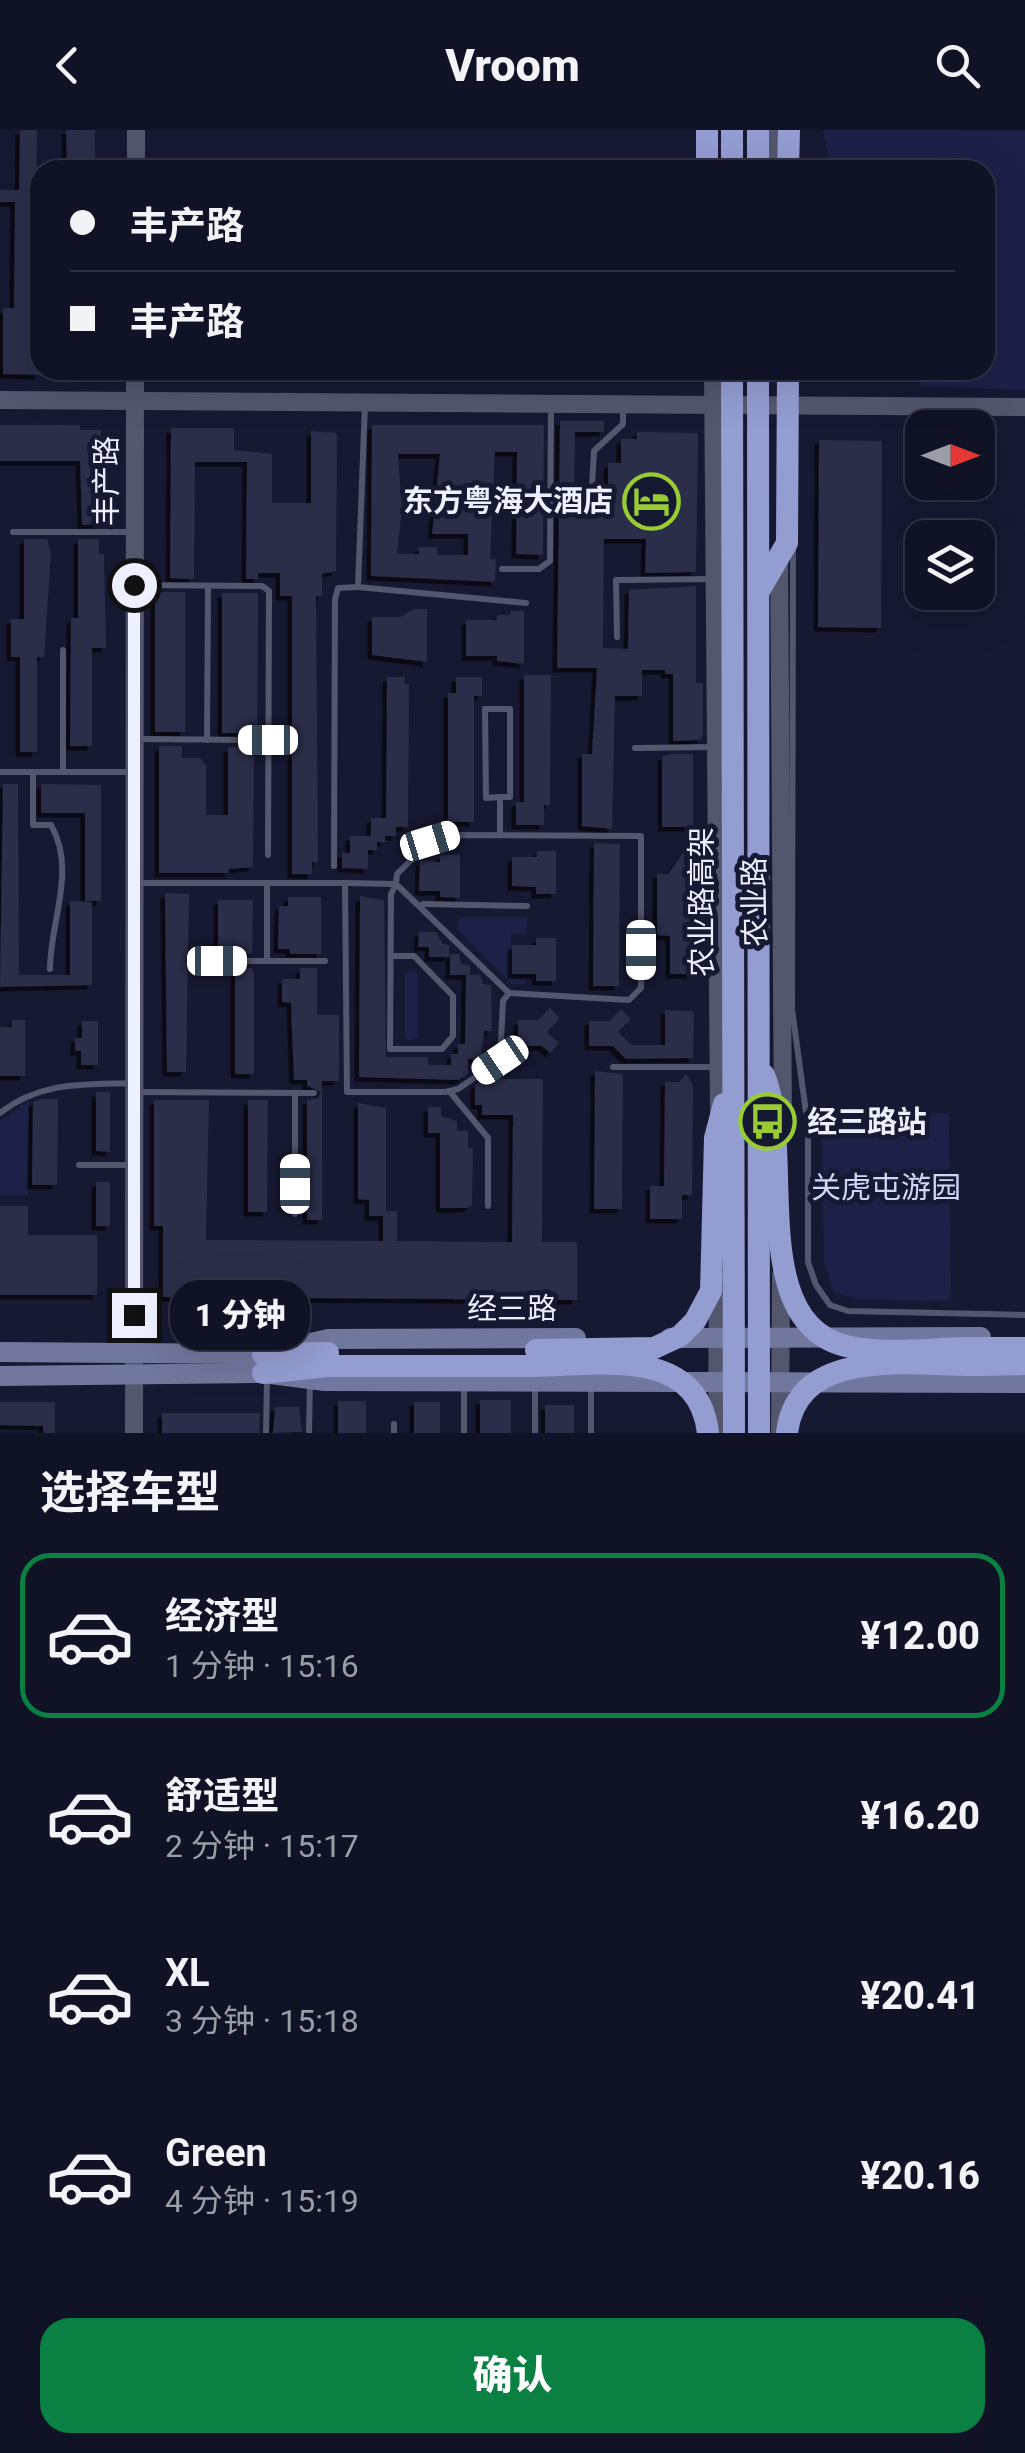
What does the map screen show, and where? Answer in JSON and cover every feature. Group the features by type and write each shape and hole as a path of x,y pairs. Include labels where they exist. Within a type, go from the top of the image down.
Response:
{"highway":[{"path":"707,130 709,160"},
{"path":"732,130 732,160"},
{"path":"758,130 758,160"},
{"path":"788,130 788,160"},
{"path":"718,380 732,453"},
{"name":"农业路高架","path":"732,380 726,1069 734,1433"},
{"name":"农业路高架","path":"758,380 759,1433"},
{"path":"758,594 787,543 788,380"},
{"path":"758,1059 776,1111 783,1268 790,1300 804,1324 820,1336 855,1348 973,1356 1025,1364"},
{"path":"536,1366 654,1348 680,1336 695,1322 711,1291 715,1138 726,1069"},
{"path":"784,1433 807,1391 839,1368 1025,1348"},
{"path":"264,1367 652,1365 690,1387 699,1400 708,1433"}],"main road":[{"name":"经三路","path":"264,1367 328,1339 1025,1337"},
{"name":"经三路","path":"0,1352 134,1364 264,1367 310,1379 464,1382 536,1366 591,1382 1025,1382"},
{"name":"经三路","path":"0,1376 134,1364"}],"street":[{"path":"136,130 136,160"},
{"path":"711,160 715,130"},
{"path":"776,130 776,160"},
{"name":"丰产路","path":"134,1433 135,380"},
{"name":"农业路","path":"715,380 716,748 726,1069 717,1433"},
{"name":"农业路","path":"780,380 785,404 780,1382 784,1433"},
{"path":"0,400 1025,407"}],"lane":[{"path":"358,586 365,402"},
{"path":"502,570 539,570 550,561 551,403"},
{"path":"592,486 594,451 623,424 623,404"},
{"path":"785,404 792,1010 808,1127 808,1262 816,1286 830,1305 848,1310 1025,1315"},
{"path":"12,532 135,532"},
{"path":"617,637 616,580 715,579"},
{"path":"134,585 262,586 269,591 268,856"},
{"path":"208,586 208,740"},
{"path":"334,866 334,599 338,588 358,586 526,603"},
{"path":"63,650 63,772"},
{"path":"485,709 510,709 510,797 500,797 486,798 485,709"},
{"path":"134,739 268,740"},
{"path":"635,748 716,748"},
{"path":"0,772 134,772"},
{"path":"34,772 34,825 52,825 59,838 62,860 62,893 52,923 50,969"},
{"path":"500,797 500,835"},
{"path":"134,882 396,884 509,993 629,1000 641,988 641,836 450,835 430,841 397,874 396,884 391,894 390,1049 442,1049 453,1036 453,996 414,956 391,956"},
{"path":"267,961 268,883"},
{"path":"345,884 347,1092 449,1091 500,1060 503,1001 509,993"},
{"path":"421,904 527,906"},
{"path":"217,961 325,961"},
{"path":"613,1067 726,1069"},
{"path":"0,1112 27,1094 46,1088 314,1093"},
{"path":"449,1091 488,1138 488,1206"},
{"path":"295,1093 295,1214"},
{"path":"80,1165 134,1166"},
{"path":"535,1433 536,1366"},
{"path":"264,1367 266,1433"},
{"path":"309,1433 310,1379"},
{"path":"464,1382 464,1433"},
{"path":"591,1382 591,1433"}],"green space":[{"path":"823,130 1025,130 1025,390 920,386 920,380 995,380 995,160 829,160"},
{"path":"458,917 527,917 527,934 511,934 511,979 526,980 526,984 511,984 458,930"},
{"path":"405,974 418,974 418,1037 410,1041 405,1037"},
{"path":"29,1101 28,1195 0,1195 0,1121"},
{"name":"关虎屯游园","path":"821,1112 949,1113 951,1301 858,1299 834,1292 824,1263"}],"building":[{"path":"20,130 37,130 37,160 30,160 30,375 3,374 3,308 14,308 15,202 0,202 0,190 19,190"},
{"path":"66,130 95,130 95,160 67,160"},
{"path":"560,421 604,421 604,432 575,432 574,508 608,508 608,463 621,463 621,439 637,439 637,432 698,433 696,572 645,573 646,539 604,539 603,648 628,649 629,590 696,586 696,683 703,683 700,740 673,741 673,674 642,670 642,696 615,696 612,829 582,826 582,754 592,754 597,668 557,668"},
{"path":"0,425 80,425 80,430 101,430 101,440 108,440 107,523 82,525 80,461 0,461"},
{"path":"372,425 544,425 543,555 516,554 517,452 495,452 490,559 496,559 495,582 371,576","holes":["398,454 440,454 432,534 468,534 468,555 437,555 437,547 419,547 419,554 397,554 402,509"]},
{"path":"171,428 234,428 234,450 272,454 272,503 311,503 311,431 337,433 336,571 322,574 322,596 316,596 318,862 312,862 312,874 292,874 292,596 280,596 280,573 258,573 258,579 246,579 247,462 195,462 194,579 170,578"},
{"path":"819,440 882,441 881,628 818,627"},
{"path":"24,539 47,539 51,554 44,657 37,657 37,752 20,752 20,657 11,657 11,619 24,619"},
{"path":"78,539 99,539 99,554 104,554 106,648 92,648 92,746 70,746 71,618 78,618"},
{"path":"155,592 185,592 185,732 155,732"},
{"path":"222,593 258,593 257,733 222,733"},
{"path":"414,609 427,609 427,662 372,655 372,617 400,617"},
{"path":"511,611 524,611 524,664 497,661 497,656 466,656 466,620 497,620 497,615 510,615"},
{"path":"524,675 551,675 550,805 544,805 544,825 516,825 516,802 524,802"},
{"path":"387,677 405,677 404,684 409,684 408,827 396,827 396,836 385,836 385,842 377,842 377,850 368,850 368,869 342,868 342,853 350,853 350,836 371,836 371,818 386,818"},
{"path":"456,677 482,677 482,696 474,696 474,822 448,822 448,693 456,693"},
{"path":"159,746 182,746 182,758 200,758 206,765 206,815 228,815 228,747 254,747 253,867 229,869 229,873 159,873"},
{"path":"693,754 693,827 662,827 662,756"},
{"path":"3,784 18,784 19,975 70,975 70,901 92,902 92,985 0,987"},
{"path":"41,784 101,785 101,901 85,901 85,813 41,813"},
{"path":"594,843 620,844 619,986 593,986"},
{"path":"537,851 556,851 556,894 536,894 536,887 512,886 512,857 537,857"},
{"path":"684,851 684,864 696,869 698,876 698,974 670,974 670,936 657,935 657,874 668,874"},
{"path":"440,855 460,855 460,898 440,897 440,891 419,891 420,861 440,862"},
{"path":"165,893 189,894 186,1072 167,1072"},
{"path":"360,896 384,900 386,1057 428,1057 428,1065 451,1065 451,1054 458,1054 458,1044 465,1044 466,975 450,975 450,954 459,954 461,964 470,965 470,975 480,975 483,984 491,985 492,1031 484,1031 481,1059 468,1059 468,1074 459,1080 359,1077"},
{"path":"288,897 321,897 321,954 290,954 290,949 278,949 279,906 288,906"},
{"path":"218,900 253,900 252,954 218,954"},
{"path":"419,932 436,932 443,944 449,945 449,957 429,957 429,947 418,947"},
{"path":"536,938 556,938 556,981 536,981 536,974 512,974 512,945 536,945"},
{"path":"235,968 252,968 254,974 254,1074 235,1074"},
{"path":"300,968 317,968 317,1015 339,1015 339,1081 322,1081 322,1220 307,1220 307,1100 318,1098 321,1092 307,1086 307,1080 294,1080 291,1003 282,1002 282,979 300,979"},
{"path":"550,1008 560,1018 547,1032 559,1043 550,1053 542,1046 518,1046 518,1020 538,1020"},
{"path":"621,1009 631,1019 618,1032 632,1045 665,1045 665,1010 694,1011 693,1058 626,1059 613,1046 589,1046 589,1021 609,1021"},
{"path":"12,1020 25,1020 25,1076 0,1076 0,1027 12,1027"},
{"path":"82,1021 98,1021 98,1065 81,1065 81,1051 75,1051 75,1038 82,1038"},
{"path":"595,1071 623,1074 622,1209 594,1209"},
{"path":"686,1074 693,1085 692,1195 682,1195 682,1219 650,1219 650,1186 664,1186 665,1082 679,1082"},
{"path":"484,1079 543,1079 542,1242 577,1242 577,1300 163,1297 163,1226 154,1226 154,1100 209,1100 206,1240 383,1241 383,1216 369,1216 369,1200 358,1199 358,1103 386,1108 386,1211 397,1211 397,1241 512,1242 513,1115 482,1115 482,1105 475,1105 475,1085"},
{"path":"96,1092 110,1092 110,1152 96,1151"},
{"path":"58,1099 57,1185 32,1185 33,1102"},
{"path":"248,1100 268,1100 267,1212 248,1212"},
{"path":"428,1107 441,1107 441,1116 457,1121 457,1131 468,1131 468,1148 473,1148 472,1205 467,1208 440,1208 440,1133 428,1133"},
{"path":"96,1182 110,1182 110,1226 96,1226"},
{"path":"0,1206 28,1206 28,1235 97,1235 97,1295 0,1295"},
{"path":"480,1400 511,1400 511,1433 480,1433"},
{"path":"338,1401 366,1401 366,1433 338,1433"},
{"path":"0,1402 55,1402 55,1433 43,1433 43,1426 0,1425"},
{"path":"414,1402 440,1402 440,1433 414,1433"},
{"path":"545,1405 574,1405 574,1433 545,1433"},
{"path":"275,1407 299,1407 302,1432 273,1433"},
{"path":"162,1413 260,1413 259,1433 162,1433"}],"place":[{"name":"东方粤海大酒店","path":"652,501"},
{"name":"经三路站","path":"768,1122"}],"route":[{"path":"134,585 134,1315"}]}
